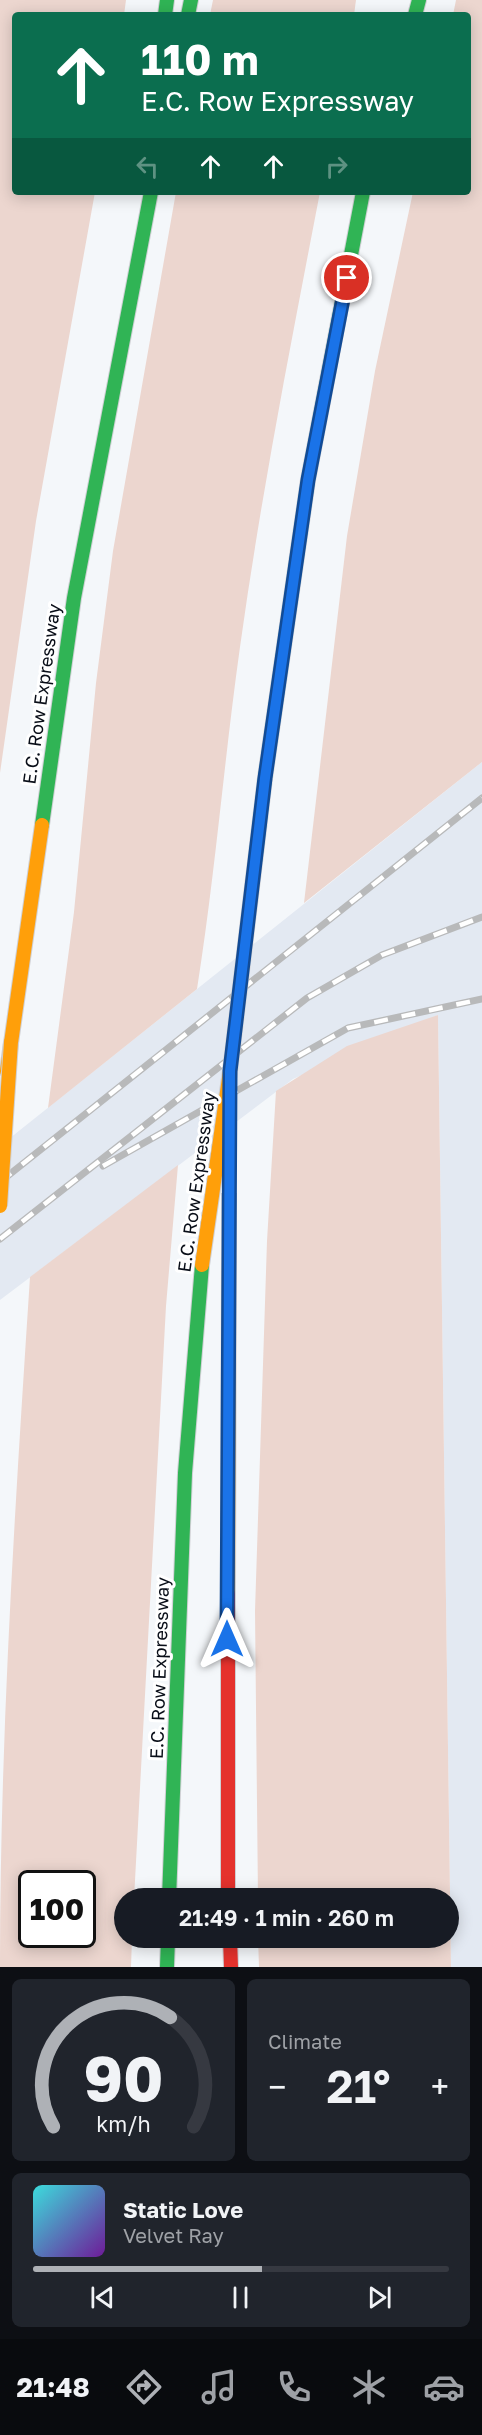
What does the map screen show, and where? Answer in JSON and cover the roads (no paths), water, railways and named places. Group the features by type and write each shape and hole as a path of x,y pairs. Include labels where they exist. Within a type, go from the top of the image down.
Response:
{"highway":[{"path":"129,298 142,195"},
{"name":"E.C. Row Expressway","path":"0,1206 11,1042 74,598 129,298 150,195"},
{"name":"E.C. Row Expressway","path":"169,1888 185,1473 202,1265 230,1071 265,778 308,480 364,195"},
{"path":"0,1111 11,1042"},
{"path":"228,1888 230,1071"},
{"path":"167,1967 168,1948"},
{"path":"230,1948 231,1967"}],"railway":[{"path":"0,1182 482,798"},
{"path":"0,1239 307,998 382,955 482,917"},
{"path":"103,1166 348,1028 482,999"}]}
